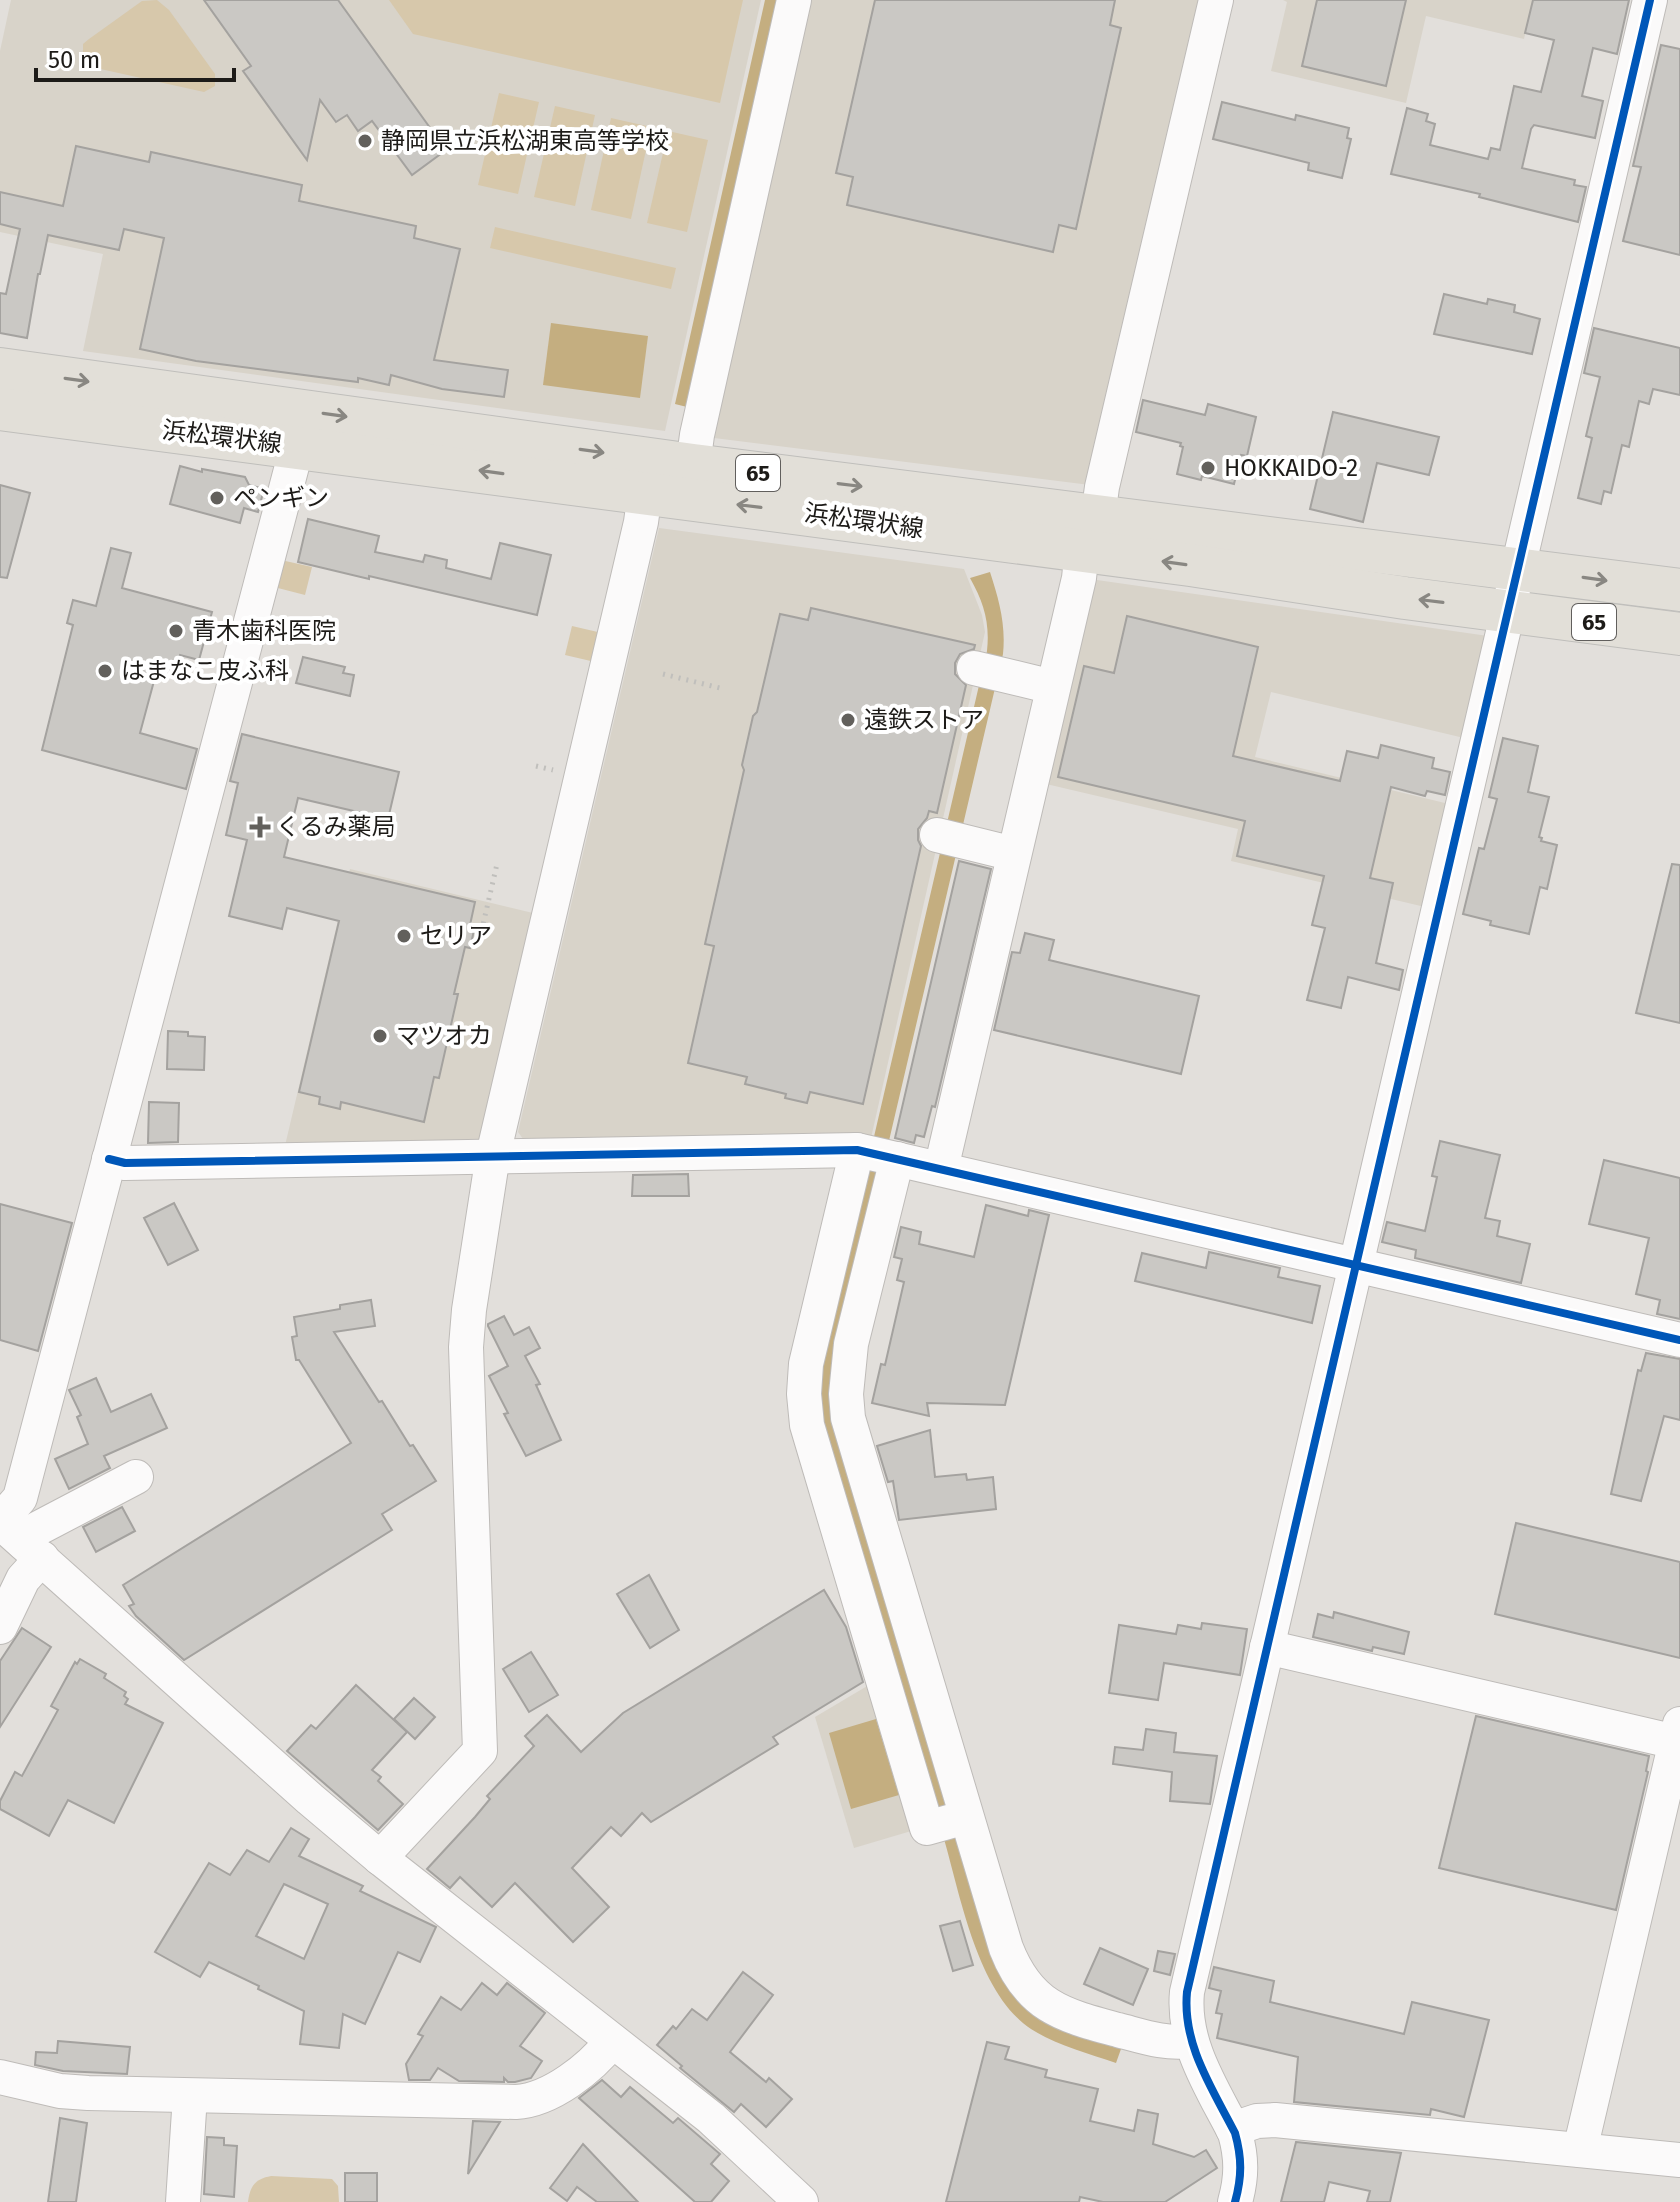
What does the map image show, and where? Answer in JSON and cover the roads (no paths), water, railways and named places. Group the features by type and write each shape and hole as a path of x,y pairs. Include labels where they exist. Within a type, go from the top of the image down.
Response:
{"main road":[{"name":"浜松環状線","path":"0,369 693,465 1090,533 1508,611 1680,634"},
{"name":"浜松環状線","path":"0,409 645,493 1518,569 1680,590"}],"street":[{"path":"693,465 697,435 794,0"},
{"path":"941,1169 1216,0"},
{"path":"1235,2202 1242,2167 1233,2129 1191,2041 1185,2013 1187,1992 1650,0"},
{"path":"0,1627 23,1579 16,1536 20,1498 297,447"},
{"path":"380,1858 480,1751 467,1328 493,1155 641,522 645,493"},
{"path":"985,670 1053,687"},
{"path":"947,838 1014,854"},
{"path":"109,1159 125,1163 857,1150 1680,1340"},
{"path":"857,1150 806,1364 804,1394 807,1425 927,1828 966,1817"},
{"path":"897,1159 851,1344 846,1394 848,1418 1006,1948 1014,1970 1028,1989 1046,2005 1067,2016 1168,2044 1191,2041"},
{"path":"16,1536 35,1530 136,1477"},
{"path":"16,1536 310,1799 380,1858 711,2118 801,2202"},
{"path":"1267,1647 1679,1736 1580,2150"},
{"path":"0,2077 60,2091 533,2101 547,2096 602,2054 612,2041"},
{"path":"183,2202 190,2096"},
{"path":"1233,2129 1257,2121 1275,2120 1680,2160"}],"place":[{"name":"静岡県立浜松湖東高等学校","path":"365,141"},
{"name":"HOKKAIDO-2","path":"1208,468"},
{"name":"ペンギン","path":"217,498"},
{"name":"青木歯科医院","path":"176,631"},
{"name":"はまなこ皮ふ科","path":"105,671"},
{"name":"遠鉄ストア","path":"848,720"},
{"name":"くるみ薬局","path":"260,827"},
{"name":"セリア","path":"404,936"},
{"name":"マツオカ","path":"380,1036"}]}
